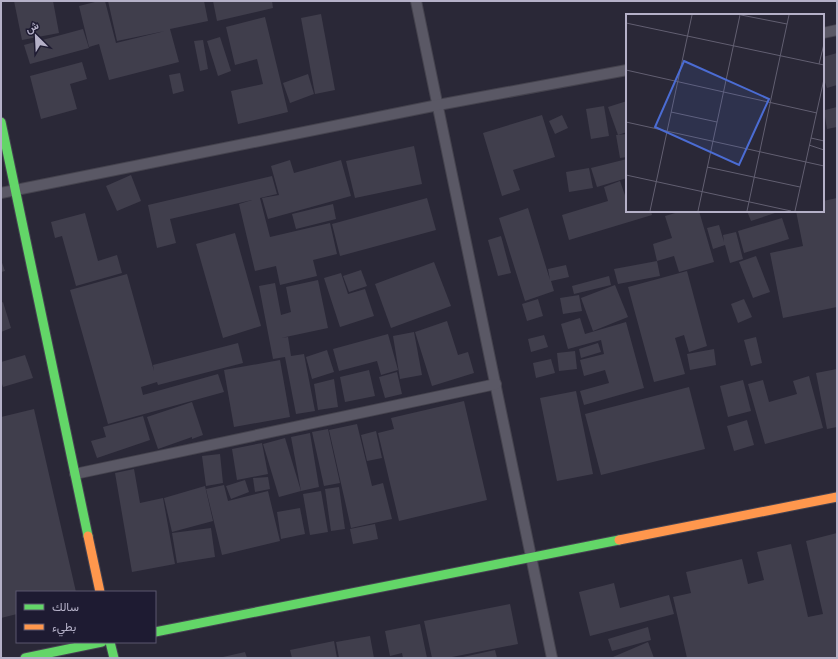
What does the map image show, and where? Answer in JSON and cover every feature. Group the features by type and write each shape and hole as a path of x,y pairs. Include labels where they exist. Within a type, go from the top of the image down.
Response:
{"street":[{"path":"1,122 100,591"},
{"path":"156,632 837,497"},
{"path":"25,658 97,643"},
{"path":"110,643 114,658"}],"lane":[{"path":"416,1 552,658"},
{"path":"824,33 837,30"},
{"path":"1,193 438,105 626,70"},
{"path":"75,474 496,384"}],"building":[{"path":"14,1 53,1 59,33 22,40"},
{"path":"105,1 116,43 165,31 117,41 108,1 204,1 208,21 170,29 179,62 109,80 99,44 89,47 79,6"},
{"path":"213,1 272,1 273,8 217,21"},
{"path":"321,14 335,90 315,94 301,18"},
{"path":"265,17 288,112 238,124 231,91 263,84 257,59 235,65 226,27"},
{"path":"83,29 89,48 30,64 24,45"},
{"path":"220,37 231,71 218,76 207,41"},
{"path":"203,40 208,69 200,71 194,41"},
{"path":"837,53 837,85 827,88 824,80 824,57"},
{"path":"82,62 87,79 70,84 77,109 41,119 30,76"},
{"path":"180,73 184,91 173,94 169,75"},
{"path":"308,74 314,94 290,103 283,83"},
{"path":"626,101 626,132 618,135 608,107"},
{"path":"604,106 609,136 591,139 586,109"},
{"path":"837,107 837,127 827,129 824,108 825,110"},
{"path":"542,115 555,157 513,170 520,190 502,196 483,133"},
{"path":"562,115 568,128 555,134 549,121"},
{"path":"626,134 626,157 620,158 616,135"},
{"path":"414,146 422,184 355,198 346,161"},
{"path":"626,159 626,178 597,187 591,168"},
{"path":"290,160 294,173 341,160 351,196 268,219 262,198 279,195 271,166"},
{"path":"589,168 593,188 569,192 566,172"},
{"path":"131,175 141,201 117,211 106,186"},
{"path":"272,176 277,194 260,198 270,237 330,223 337,254 313,260 317,276 280,285 276,266 255,271 239,204 252,200 170,219 176,243 157,248 148,205"},
{"path":"620,181 626,198 626,212 651,212 652,215 569,240 562,215 608,201 604,187"},
{"path":"427,198 436,230 340,256 332,224"},
{"path":"837,198 837,307 783,318 770,253 803,246 796,212 824,212 824,201"},
{"path":"333,204 336,219 296,229 292,214"},
{"path":"528,208 550,280 548,269 566,265 569,277 551,281 554,291 525,301 499,218"},
{"path":"679,212 699,212 714,262 679,272 674,256 657,261 653,244 672,238 665,216"},
{"path":"747,212 778,212 751,221"},
{"path":"85,213 98,261 117,255 122,273 76,286 62,236 55,238 51,222"},
{"path":"782,218 789,239 744,253 738,231"},
{"path":"719,225 724,242 723,235 736,232 743,259 730,263 725,245 713,249 707,228"},
{"path":"235,233 261,326 223,338 196,244"},
{"path":"501,236 511,273 498,276 488,240"},
{"path":"756,256 770,292 753,298 739,262"},
{"path":"1,260 5,271 1,272"},
{"path":"657,261 660,276 618,284 614,269"},
{"path":"434,262 451,306 391,328 375,284"},
{"path":"361,270 367,286 349,292 343,276"},
{"path":"687,271 707,346 689,352 684,335 675,338 685,374 654,382 628,287"},
{"path":"341,273 348,294 365,289 374,316 340,327 324,278"},
{"path":"127,274 154,371 153,365 238,343 243,363 158,385 157,382 141,387 143,395 218,374 224,392 108,424 70,290"},
{"path":"609,276 611,285 574,294 572,286"},
{"path":"318,280 328,328 281,338 288,337 291,356 304,354 315,411 296,414 285,357 273,359 259,286 275,283 281,315 291,312 286,287"},
{"path":"615,285 628,317 593,331 581,298"},
{"path":"579,295 582,311 563,314 560,298"},
{"path":"538,299 543,316 527,321 522,304"},
{"path":"744,299 752,317 738,323 731,304"},
{"path":"3,302 11,328 1,332 1,303"},
{"path":"580,318 585,334 626,322 644,388 584,405 580,391 609,383 605,370 584,376 580,360 604,354 601,340 568,349 561,324"},
{"path":"447,321 458,355 468,352 474,373 432,386 415,332"},
{"path":"414,332 422,375 400,379 393,336"},
{"path":"388,334 398,370 381,375 377,361 339,371 333,349"},
{"path":"544,335 548,347 531,352 528,339"},
{"path":"756,337 762,363 751,366 744,340"},
{"path":"598,343 601,352 581,358 579,349"},
{"path":"714,349 716,365 690,370 687,354"},
{"path":"327,350 334,372 312,379 306,357"},
{"path":"575,351 577,369 559,371 557,353"},
{"path":"25,355 33,378 3,387 1,381 1,362"},
{"path":"551,359 555,373 536,378 533,363"},
{"path":"280,360 290,417 234,427 224,370"},
{"path":"837,369 837,427 827,429 816,373"},
{"path":"369,370 375,396 345,402 340,377"},
{"path":"397,372 402,394 385,398 379,377"},
{"path":"809,376 823,428 765,444 748,384 763,380 769,402 797,394 793,381"},
{"path":"334,379 338,407 318,410 314,384"},
{"path":"743,380 751,411 728,417 720,386"},
{"path":"689,387 705,449 601,475 585,414"},
{"path":"576,391 593,474 557,481 540,398"},
{"path":"464,401 487,500 399,521 378,433 394,429 391,418"},
{"path":"192,402 203,435 192,439 192,437 158,449 147,417"},
{"path":"34,409 76,591 16,591 16,614 1,618 1,417"},
{"path":"143,416 150,440 97,458 91,441 106,437 103,427"},
{"path":"747,420 754,445 734,451 727,426"},
{"path":"357,424 372,486 383,483 392,519 351,528 329,430"},
{"path":"328,429 340,483 324,486 312,432"},
{"path":"376,431 382,458 367,461 361,435"},
{"path":"310,433 319,487 301,491 291,437"},
{"path":"285,438 301,491 279,497 263,444"},
{"path":"262,443 268,474 237,480 232,449"},
{"path":"220,454 223,483 206,486 202,456"},
{"path":"134,469 140,503 163,498 175,564 132,572 115,473"},
{"path":"268,477 270,489 255,492 253,478"},
{"path":"245,480 249,492 231,499 226,486"},
{"path":"224,485 228,501 268,491 280,541 222,555 206,489"},
{"path":"205,486 213,521 172,532 164,498"},
{"path":"339,487 345,529 331,531 325,489"},
{"path":"321,491 328,532 310,535 303,494"},
{"path":"300,508 305,534 281,539 277,512"},
{"path":"375,524 378,539 353,544 350,529"},
{"path":"211,528 215,557 177,563 172,533"},
{"path":"837,533 837,658 687,658 673,597 691,593 686,572 742,559 748,584 764,580 757,552 791,544 808,617 823,614 806,541"},
{"path":"614,583 620,608 669,595 674,614 590,636 579,592"},
{"path":"510,604 518,644 447,658 432,658 424,621"},
{"path":"420,624 427,658 403,658 402,653 390,656 385,631"},
{"path":"648,627 651,640 612,651 608,639"},
{"path":"370,636 374,658 339,658 336,642"},
{"path":"334,641 337,658 292,658 290,650"},
{"path":"648,642 654,658 613,658 613,657"},
{"path":"495,650 497,658 463,658 463,657"},
{"path":"245,652 247,658 223,658 223,657"}],"traffic: fast":[{"path":"1,122 88,536"},
{"path":"156,632 619,540"},
{"path":"25,658 97,643"},
{"path":"110,643 114,658"}],"traffic: slow":[{"path":"619,540 837,497"},
{"path":"88,536 100,591"}]}
